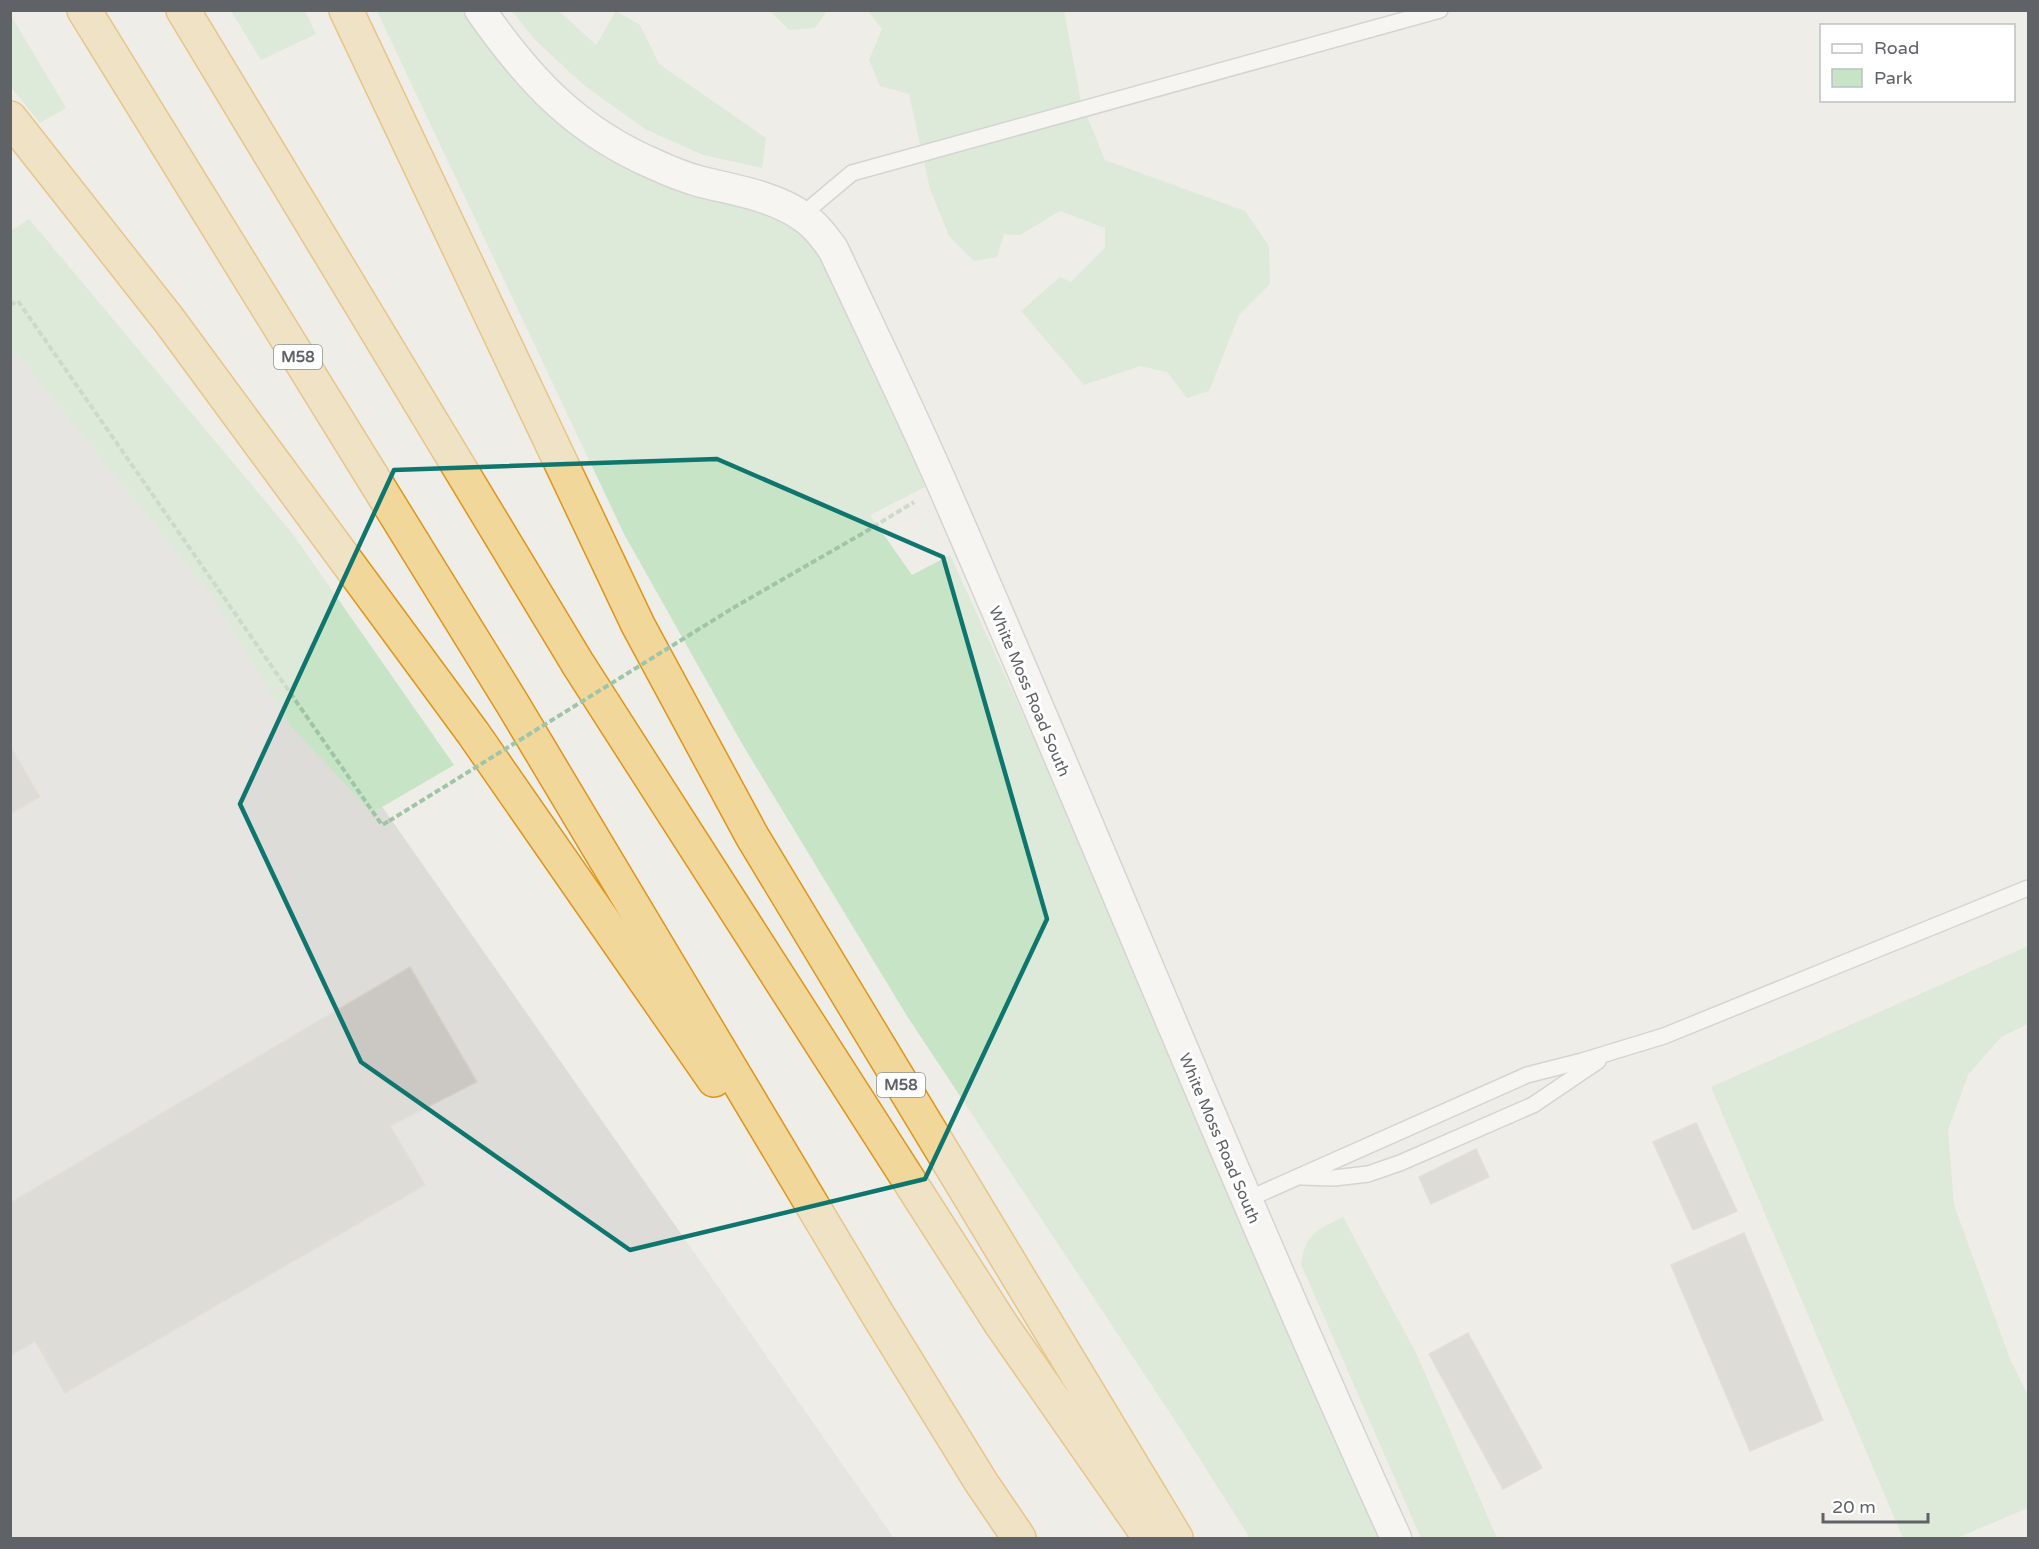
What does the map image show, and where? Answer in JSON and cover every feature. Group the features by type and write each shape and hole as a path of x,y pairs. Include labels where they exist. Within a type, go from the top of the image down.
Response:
{"highway":[{"name":"M58","path":"84,10 512,703 878,1315 1019,1539"},
{"name":"M58","path":"183,10 585,674 1001,1324 1150,1539"},
{"name":"M58","path":"346,10 638,625 752,836 1176,1539"},
{"path":"10,118 169,320 472,733 878,1315"}],"street":[{"name":"White Moss Road South","path":"480,10 533,81 569,115 612,143 655,165 695,180 773,201 802,215 819,230 833,249 942,484 1246,1200 1396,1539"}],"lane":[{"path":"802,215 852,173 1440,10"},
{"path":"1246,1200 1527,1075 1664,1036 2028,888"},
{"path":"1297,1177 1334,1178 1368,1174 1400,1163 1533,1105 1610,1053"}],"path":[{"path":"10,305 18,301 382,825 733,608 865,532 942,484"}],"highlighted area":[{"path":"717,459 943,557 1047,919 925,1179 630,1250 361,1062 240,804 394,470"}],"shaded area":[{"path":"10,309 304,695 894,1538 11,1538"}],"green space":[{"path":"231,11 305,11 316,34 261,60"},
{"path":"377,11 471,11 521,78 799,233 845,282 925,487 870,515 912,575 950,555 1399,1538 1250,1538 1182,1431 907,1016 741,742 624,534"},
{"path":"512,11 559,11 596,45 616,11 640,25 659,64 766,138 762,168 703,155 645,129 585,86 535,40"},
{"path":"770,11 827,11 815,28 789,30"},
{"path":"868,11 1064,11 1081,102 1105,160 1245,211 1269,246 1270,284 1239,315 1209,391 1187,398 1167,372 1140,366 1084,385 1021,311 1060,277 1071,282 1105,248 1105,228 1060,211 1020,235 1004,234 997,257 974,261 949,236 930,189 909,94 880,86 869,60 882,29"},
{"path":"10,14 66,108 40,123 11,87"},
{"path":"29,219 292,533 454,765 372,813 289,724 212,596 17,354 11,357 11,231"},
{"path":"2028,946 2028,1024 2001,1037 1968,1075 1948,1130 1954,1205 2010,1359 2028,1396 2028,1508 1957,1538 1903,1538 1711,1087"},
{"path":"1343,1217 1416,1353 1497,1538 1421,1538 1301,1264 1306,1245 1314,1234"}],"building":[{"path":"10,746 40,797 10,814"},
{"path":"410,967 477,1082 390,1126 425,1185 65,1393 35,1341 10,1356 10,1203"},
{"path":"1696,1123 1737,1211 1693,1230 1653,1142"},
{"path":"1476,1149 1489,1177 1431,1204 1419,1177"},
{"path":"1744,1233 1823,1420 1750,1451 1671,1265"},
{"path":"1468,1333 1542,1468 1503,1489 1429,1354"}]}
